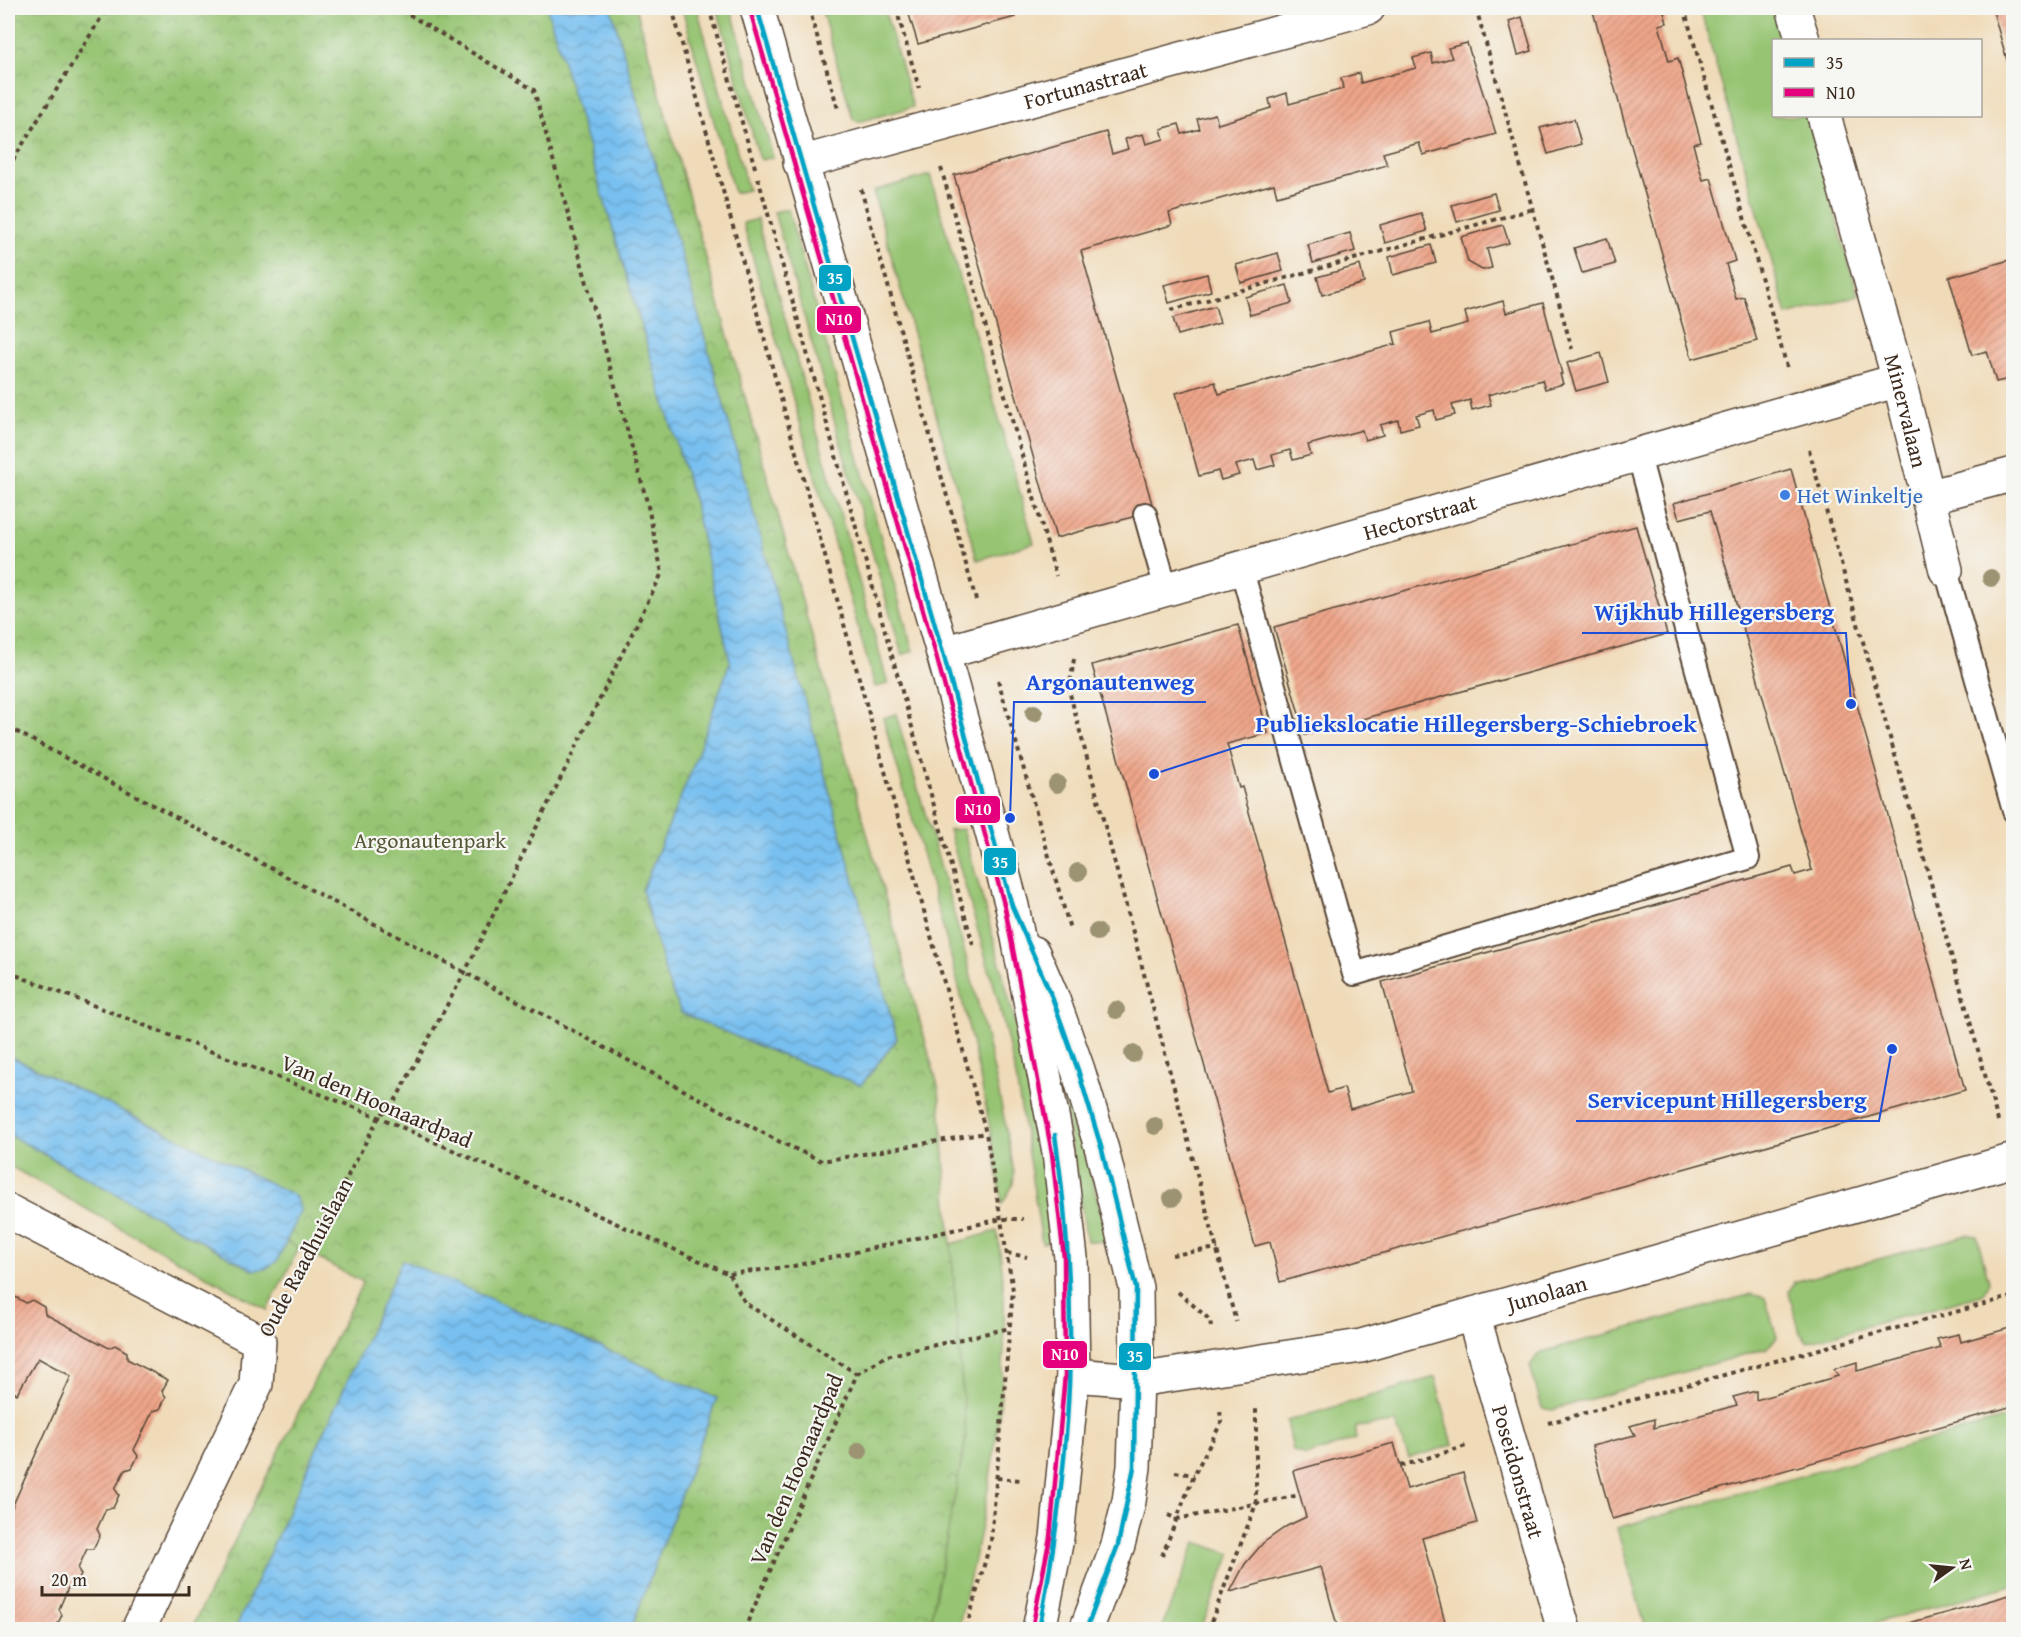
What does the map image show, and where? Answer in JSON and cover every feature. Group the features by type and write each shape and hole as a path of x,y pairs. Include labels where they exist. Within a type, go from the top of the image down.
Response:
{"street":[{"path":"757,8 943,653 1012,906 1065,1198 1072,1289 1073,1375 1057,1538 1039,1629"},
{"name":"Fortunastraat","path":"800,163 1368,8"},
{"path":"1793,8 1803,39"},
{"name":"Minervalaan","path":"1824,117 1899,380 1946,570"},
{"name":"Hectorstraat","path":"943,653 1899,380"},
{"path":"1928,497 2013,474"},
{"path":"1012,906 1052,997 1102,1150 1136,1288 1137,1380 1134,1467 1129,1501 1118,1545 1086,1629"},
{"name":"Junolaan","path":"1073,1375 1137,1380 1361,1346 2011,1161"},
{"path":"8,1211 260,1341"},
{"name":"Poseidonstraat","path":"1473,1314 1564,1629"},
{"name":"Oude Raadhuislaan","path":"138,1629 256,1384 260,1341"}],"lane":[{"path":"1241,567 1354,974 1748,858 1638,453"},
{"path":"1144,514 1166,589"},
{"name":"Minervalaan","path":"1946,570 2013,811"}],"path":[{"path":"8,168 107,8"},
{"name":"Oude Raadhuislaan","path":"260,1341 379,1117 395,1101 465,972 662,573 647,502 534,90 398,8"},
{"path":"672,8 986,1133 1013,1290 991,1540 966,1629"},
{"path":"709,8 974,950"},
{"path":"896,8 1076,648 1069,690 1218,1248 1258,1414 1257,1504 1208,1629"},
{"path":"1476,8 1572,349"},
{"path":"1684,8 2011,1161"},
{"path":"1171,310 1533,208"},
{"path":"8,727 782,1143 822,1161 986,1133"},
{"name":"Van den Hoonaardpad","path":"8,972 379,1117 729,1274 745,1303 857,1374 744,1629"},
{"path":"729,1274 794,1266 1001,1219 1030,1219"},
{"path":"1401,1466 1507,1434 2013,1296"},
{"path":"857,1374 886,1356 1010,1328"}],"green space":[{"name":"Argonautenpark","path":"8,8 636,8 939,1090 966,1438 929,1629 191,1629 363,1282 8,1095"},
{"path":"682,8 697,8 748,190 734,193"},
{"path":"717,8 731,8 773,157 762,160 759,157"},
{"path":"821,8 884,8 913,107 858,122 853,119"},
{"path":"1700,8 1777,8 1786,39 1772,39 1772,117 1807,117 1858,295 1787,315"},
{"path":"930,175 1034,543 977,560 873,191"},
{"path":"788,209 913,651 902,655 774,212"},
{"path":"757,219 888,684 875,687 743,223"},
{"path":"896,714 946,884 991,1057 1014,1173 1013,1185 1002,1204 981,1081 967,1019 883,718"},
{"path":"963,829 1005,982 1030,1085 1056,1242 1042,1243 1016,1077 999,1004 949,830"},
{"path":"1070,1102 1109,1242 1087,1241 1065,1107"},
{"path":"8,1134 253,1270 299,1218 354,1143 267,1310 8,1165"},
{"path":"997,1231 1003,1281 1002,1381 989,1482 958,1629 748,1630 873,1266"},
{"path":"1967,1235 1977,1236 1989,1282 1982,1295 1807,1342 1800,1333 1789,1292 1794,1282"},
{"path":"1752,1294 1765,1298 1777,1337 1767,1348 1552,1410 1542,1408 1530,1366 1539,1353"},
{"path":"1435,1377 1453,1445 1409,1458 1395,1423 1356,1427 1356,1439 1306,1456 1293,1451 1287,1421"},
{"path":"2013,1416 2013,1585 1853,1629 1646,1629 1617,1528"},
{"path":"1196,1542 1231,1554 1201,1629 1161,1629"}],"water":[{"path":"547,8 611,8 729,423 897,1039 861,1085 765,1049 681,1013 668,982 642,890 691,772 730,662 694,502"},
{"path":"8,1055 292,1194 297,1199 301,1211 277,1261 265,1269 253,1270 8,1134"},
{"path":"402,1260 717,1398 631,1629 235,1629"}],"building":[{"path":"907,8 1012,8 1015,17 918,44"},
{"path":"1592,8 1663,8 1667,23 1659,25 1669,61 1678,58 1701,142 1693,144 1703,180 1711,178 1735,261 1726,264 1736,299 1744,297 1757,341 1692,359"},
{"path":"1992,8 2013,8 2013,81"},
{"path":"1522,17 1532,51 1518,55 1509,21"},
{"path":"1467,43 1496,134 1423,155 1419,143 1383,153 1387,165 1277,196 1274,184 1169,213 1172,225 1081,251 1154,511 1056,538 954,175 1106,132 1112,154 1128,149 1125,139 1143,134 1146,144 1164,139 1161,129 1179,124 1182,134 1200,129 1197,119 1215,114 1218,124 1271,108 1269,99 1287,93 1289,104 1343,89 1341,78 1359,73 1361,83 1416,68 1413,58 1431,53 1433,63 1452,58 1448,48"},
{"path":"1574,119 1581,144 1548,154 1540,128"},
{"path":"1494,193 1499,210 1457,222 1452,205"},
{"path":"1421,213 1427,231 1385,243 1380,225"},
{"path":"1503,225 1509,243 1487,249 1492,268 1482,270 1468,262 1461,237"},
{"path":"1350,233 1355,251 1313,263 1308,245"},
{"path":"1607,238 1615,264 1582,273 1574,248"},
{"path":"1431,245 1436,263 1393,275 1389,257"},
{"path":"1278,253 1283,271 1241,283 1236,265"},
{"path":"2013,259 2013,378 1996,382 1987,351 1972,355 1949,277"},
{"path":"1360,265 1364,283 1322,295 1317,277"},
{"path":"1207,274 1211,291 1169,303 1164,285"},
{"path":"1287,285 1292,303 1250,315 1245,297"},
{"path":"1503,301 1506,313 1543,303 1563,384 1545,389 1542,380 1488,395 1491,405 1472,410 1470,400 1452,405 1455,415 1436,420 1434,410 1416,415 1419,425 1400,430 1398,420 1380,425 1383,435 1365,440 1362,430 1308,445 1311,455 1293,460 1290,450 1272,455 1275,465 1257,470 1254,460 1236,465 1239,475 1221,480 1218,471 1199,476 1176,393 1215,382 1219,394 1396,344 1393,332 1429,322 1432,334 1468,324 1465,312"},
{"path":"1215,306 1220,323 1178,335 1173,318"},
{"path":"1601,353 1609,382 1576,391 1567,363"},
{"path":"1791,469 1965,1090 1280,1282 1270,1242 1255,1246 1092,665 1238,625 1268,733 1227,744 1239,788 1242,787 1328,1093 1344,1088 1350,1109 1412,1091 1382,982 1792,867 1795,875 1812,870 1710,511 1679,519 1674,503"},
{"path":"1636,526 1667,634 1305,735 1274,627"},
{"path":"8,1293 26,1303 32,1300 44,1307 45,1314 109,1348 115,1345 127,1352 127,1359 168,1380 162,1391 166,1397 160,1409 153,1411 134,1450 138,1456 132,1468 125,1470 115,1489 119,1495 113,1508 106,1509 97,1529 100,1535 93,1549 87,1549 80,1564 78,1569 81,1575 75,1588 68,1588 59,1609 62,1615 56,1627 49,1629 8,1629 8,1516 71,1376 38,1358 17,1394 8,1389"},
{"path":"2013,1327 2013,1406 1612,1519 1592,1446 1635,1435 1630,1426 1654,1419 1654,1428 1737,1405 1733,1397 1756,1391 1756,1400 1838,1376 1834,1369 1857,1362 1857,1371 1941,1348 1937,1339 1959,1334 1961,1342"},
{"path":"1394,1443 1407,1489 1463,1473 1477,1523 1422,1538 1447,1629 1338,1629 1321,1567 1230,1592 1245,1564 1263,1543 1287,1526 1306,1517 1293,1471"},
{"path":"2013,1594 2013,1629 1888,1629"}],"transit line":[{"name":"35","path":"757,8 943,653 1012,906 1052,997 1078,1070 1102,1150 1136,1288 1134,1467 1118,1545 1086,1630"},
{"name":"N10","path":"750,10 936,655 1005,908 1052,1153 1064,1258 1065,1375 1050,1537 1032,1629"},
{"name":"35","path":"1039,1630 1059,1504 1069,1383 1068,1262 1055,1135"}],"place":[{"name":"Het Winkeltje","path":"1785,495"},
{"name":"Wijkhub Hillegersberg","path":"1851,704"},
{"name":"Publiekslocatie Hillegersberg-Schiebroek","path":"1154,774"},
{"name":"Argonautenweg","path":"1010,818"},
{"name":"Servicepunt Hillegersberg","path":"1892,1049"}]}
